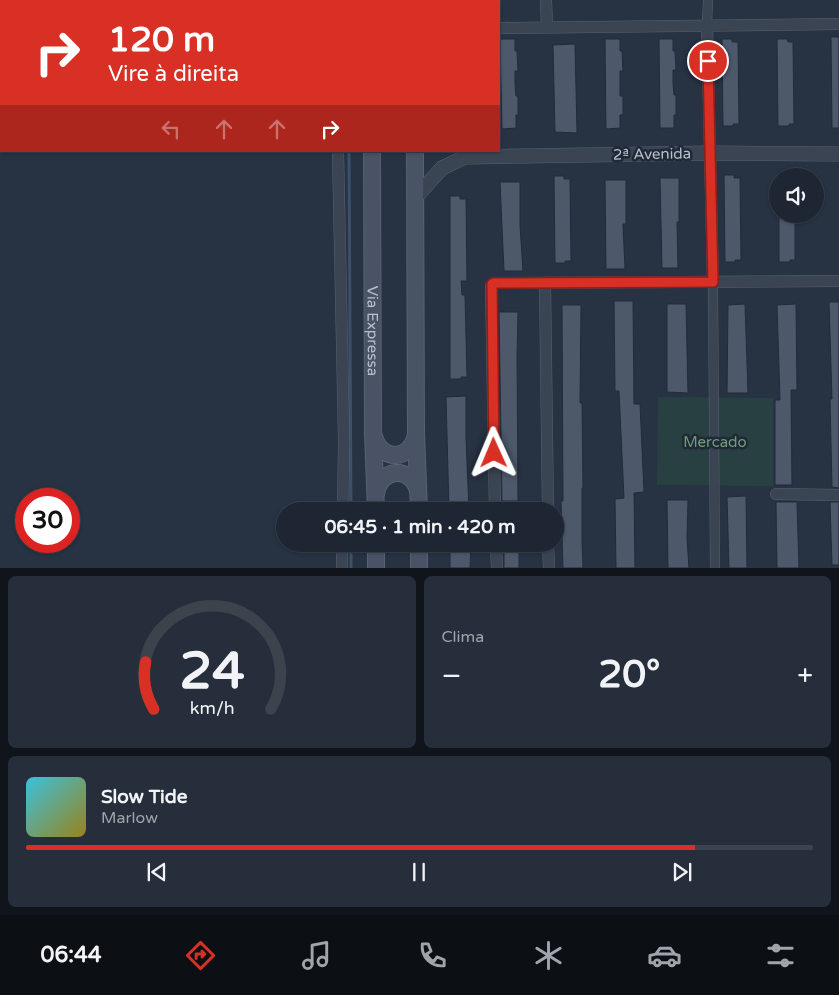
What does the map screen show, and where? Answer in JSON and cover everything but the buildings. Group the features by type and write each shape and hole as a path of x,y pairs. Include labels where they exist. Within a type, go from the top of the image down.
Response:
{"main road":[{"name":"Via Expressa","path":"372,152 373,434 376,502"},
{"path":"415,152 416,433 419,502"},
{"path":"373,434 376,444 381,450 397,455 409,449 415,440 416,433"},
{"path":"376,502 378,487 381,481 386,476 402,473 410,478 416,486 419,502"},
{"path":"376,552 376,568"},
{"path":"419,552 419,568"}],"street":[{"path":"546,0 547,27"},
{"path":"708,0 713,282 715,568"},
{"path":"500,28 839,24"},
{"path":"338,152 344,441 342,502"},
{"path":"415,198 442,168 459,154"},
{"name":"2ª Avenida","path":"459,154 839,154"},
{"path":"495,502 491,286 494,283 839,281"},
{"path":"545,283 548,502"},
{"path":"776,494 839,495"},
{"path":"342,552 342,568"},
{"path":"496,552 496,568"},
{"path":"548,552 548,568"}],"green space":[{"name":"Mercado","path":"658,397 773,398 773,486 657,485"}],"waterway":[{"path":"349,152 351,502"},
{"path":"351,552 351,568"}],"route":[{"path":"494,453 492,284 713,282 708,61"}]}
